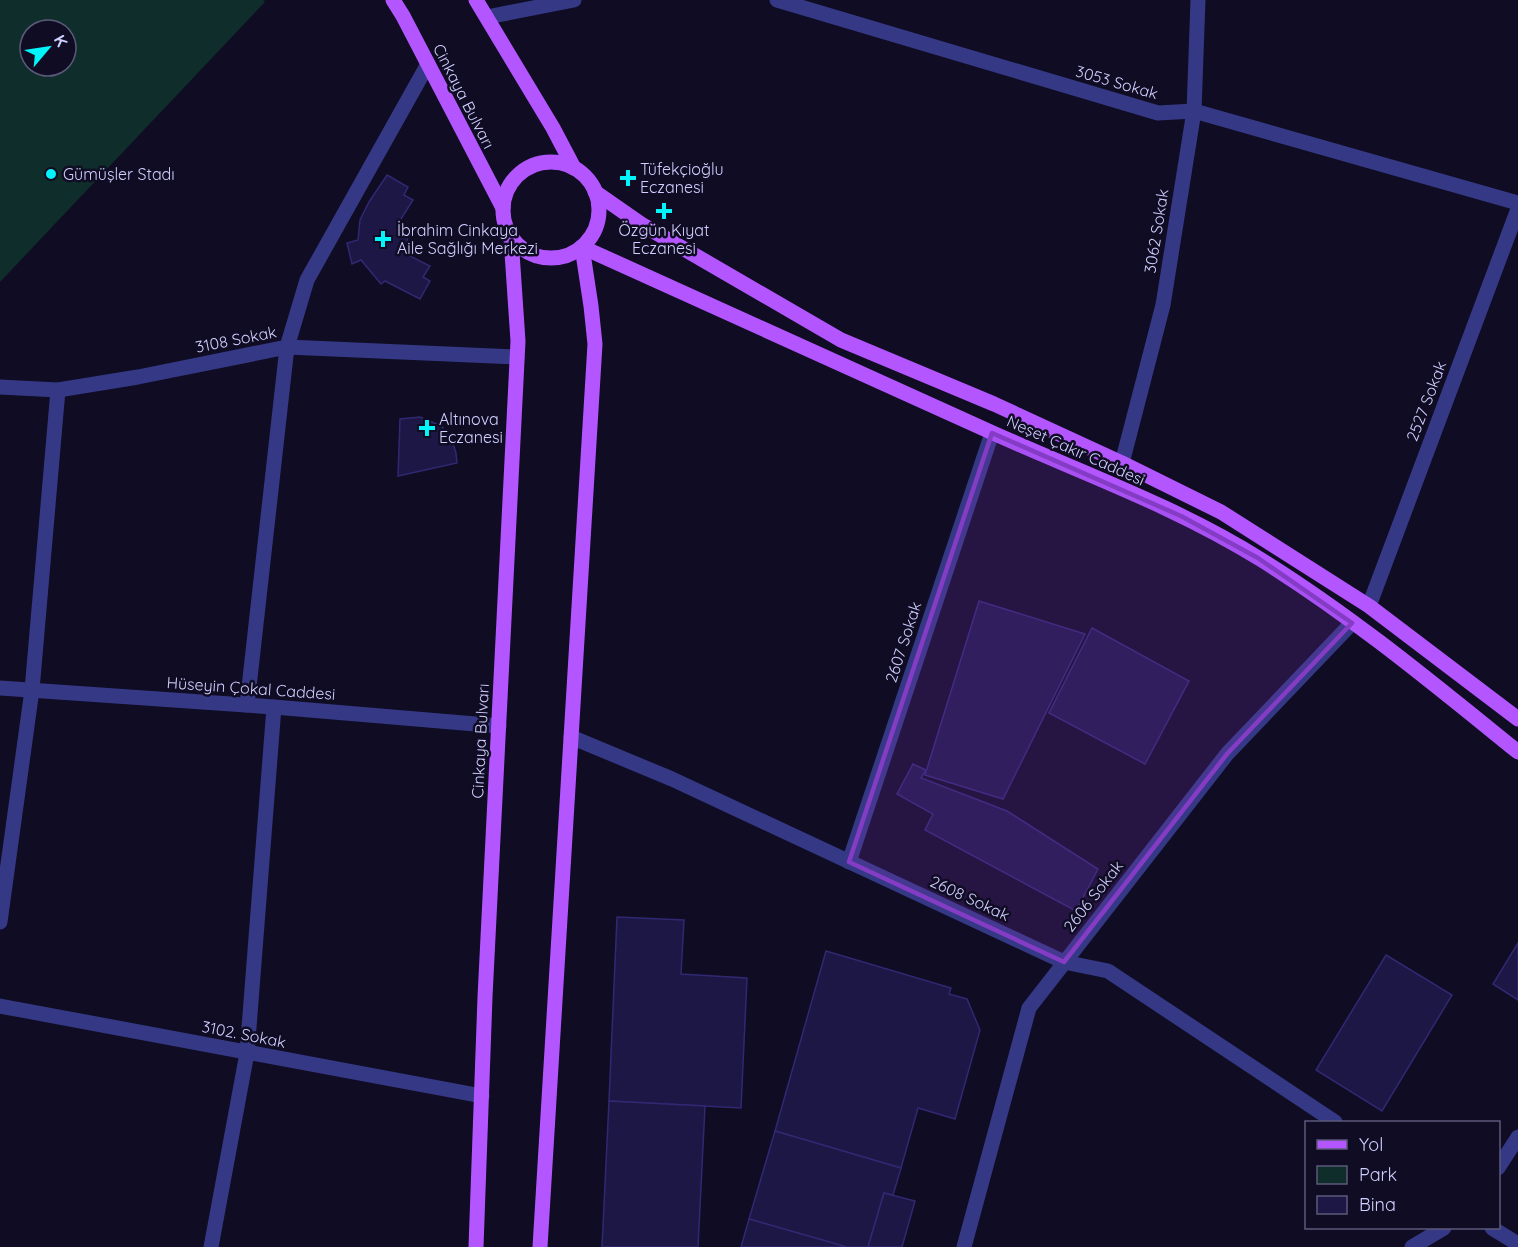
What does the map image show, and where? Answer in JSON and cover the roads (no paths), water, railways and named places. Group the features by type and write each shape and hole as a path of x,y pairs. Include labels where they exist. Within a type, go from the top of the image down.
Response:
{"main road":[{"name":"Cinkaya Bulvarı","path":"393,0 502,208"},
{"path":"476,0 574,168"},
{"path":"558,162 574,168 586,178 595,192 599,206 592,236 582,247 571,254 558,258 544,258 526,251 511,238 504,224 502,208 506,192 514,178 527,168 542,163 558,162"},
{"name":"Neşet Çakır Caddesi","path":"595,192 641,224 841,340 994,404 1221,512 1369,606 1518,719"},
{"name":"Cinkaya Bulvarı","path":"476,1247 518,341 511,238"},
{"path":"540,1247 594,344 582,247"},
{"name":"Neşet Çakır Caddesi","path":"582,247 1181,516 1258,558 1315,595 1398,655 1518,752"}],"street":[{"path":"487,17 574,0"},
{"name":"3053 Sokak","path":"777,0 1158,113 1194,111 1518,203"},
{"name":"3062 Sokak","path":"1122,463 1163,305 1194,111 1198,0"},
{"path":"247,705 287,347 307,280 428,64"},
{"name":"2527 Sokak","path":"1369,606 1518,209"},
{"name":"3108 Sokak","path":"0,387 58,390 138,377 287,347 517,357"},
{"path":"0,922 32,690 58,390"},
{"name":"2607 Sokak","path":"849,862 992,433"},
{"name":"2606 Sokak","path":"964,1247 1029,1008 1227,754 1352,623"},
{"name":"Hüseyin Çokal Caddesi","path":"0,688 274,707 499,726"},
{"path":"211,1247 248,1053 274,707"},
{"name":"2608 Sokak","path":"571,736 672,779 1064,962 1108,971 1333,1121"},
{"name":"3102. Sokak","path":"0,1006 482,1096"},
{"path":"1500,1165 1518,1137"},
{"path":"1412,1247 1441,1229"},
{"path":"1495,1229 1518,1244"}],"place":[{"name":"Gümüşler Stadı","path":"51,174"},
{"name":"Tüfekçioğlu Eczanesi","path":"628,178"},
{"name":"Özgün Kıyat Eczanesi","path":"664,211"},
{"name":"İbrahim Cinkaya Aile Sağlığı Merkezi","path":"383,239"},
{"name":"Altınova Eczanesi","path":"427,428"}]}
